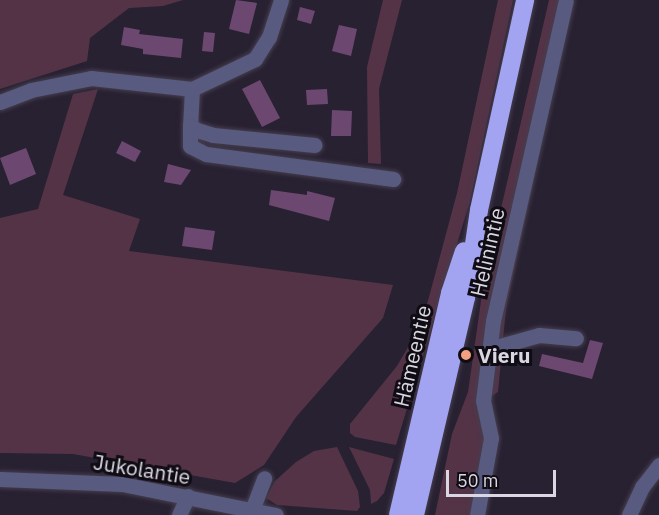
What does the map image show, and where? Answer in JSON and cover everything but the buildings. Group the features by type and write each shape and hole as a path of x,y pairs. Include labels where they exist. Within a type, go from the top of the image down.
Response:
{"highway":[{"name":"Hämeentie","path":"415,515 466,298 478,210 525,0"},
{"name":"Hämeentie","path":"398,515 450,293 478,210"}],"street":[{"path":"0,102 31,90 91,78 192,89 255,59 270,37 281,0"},
{"name":"Helinintie","path":"477,515 491,438 483,401 489,349 566,0"},
{"path":"192,89 190,146 206,154 393,179"},
{"path":"190,126 213,135 315,145"},
{"path":"489,349 539,335 576,338"},
{"path":"629,515 642,487 659,465"},
{"path":"252,510 264,478"},
{"name":"Jukolantie","path":"0,479 111,483 188,496 276,515"},
{"path":"180,515 188,496"}],"shaded area":[{"path":"0,0 183,0 163,6 129,8 90,38 87,61 0,89"},
{"path":"383,0 402,0 379,89 381,164 368,163 367,67"},
{"path":"498,0 513,0 470,201 396,445 355,437 350,433 350,424 397,366 422,323 457,193"},
{"path":"549,0 573,0 506,308 498,392 483,401 488,472 477,515 435,515 452,434 468,392 483,287"},
{"path":"98,89 63,195 140,219 129,251 393,285 383,318 296,417 264,465 235,483 73,454 0,453 0,218 38,209 73,94"},
{"path":"337,447 358,491 360,507 357,511 277,505 266,498 275,481 296,462 314,451"},
{"path":"349,447 394,459 384,493 371,504 370,490"}],"place":[{"name":"Vieru","path":"466,355"}]}
